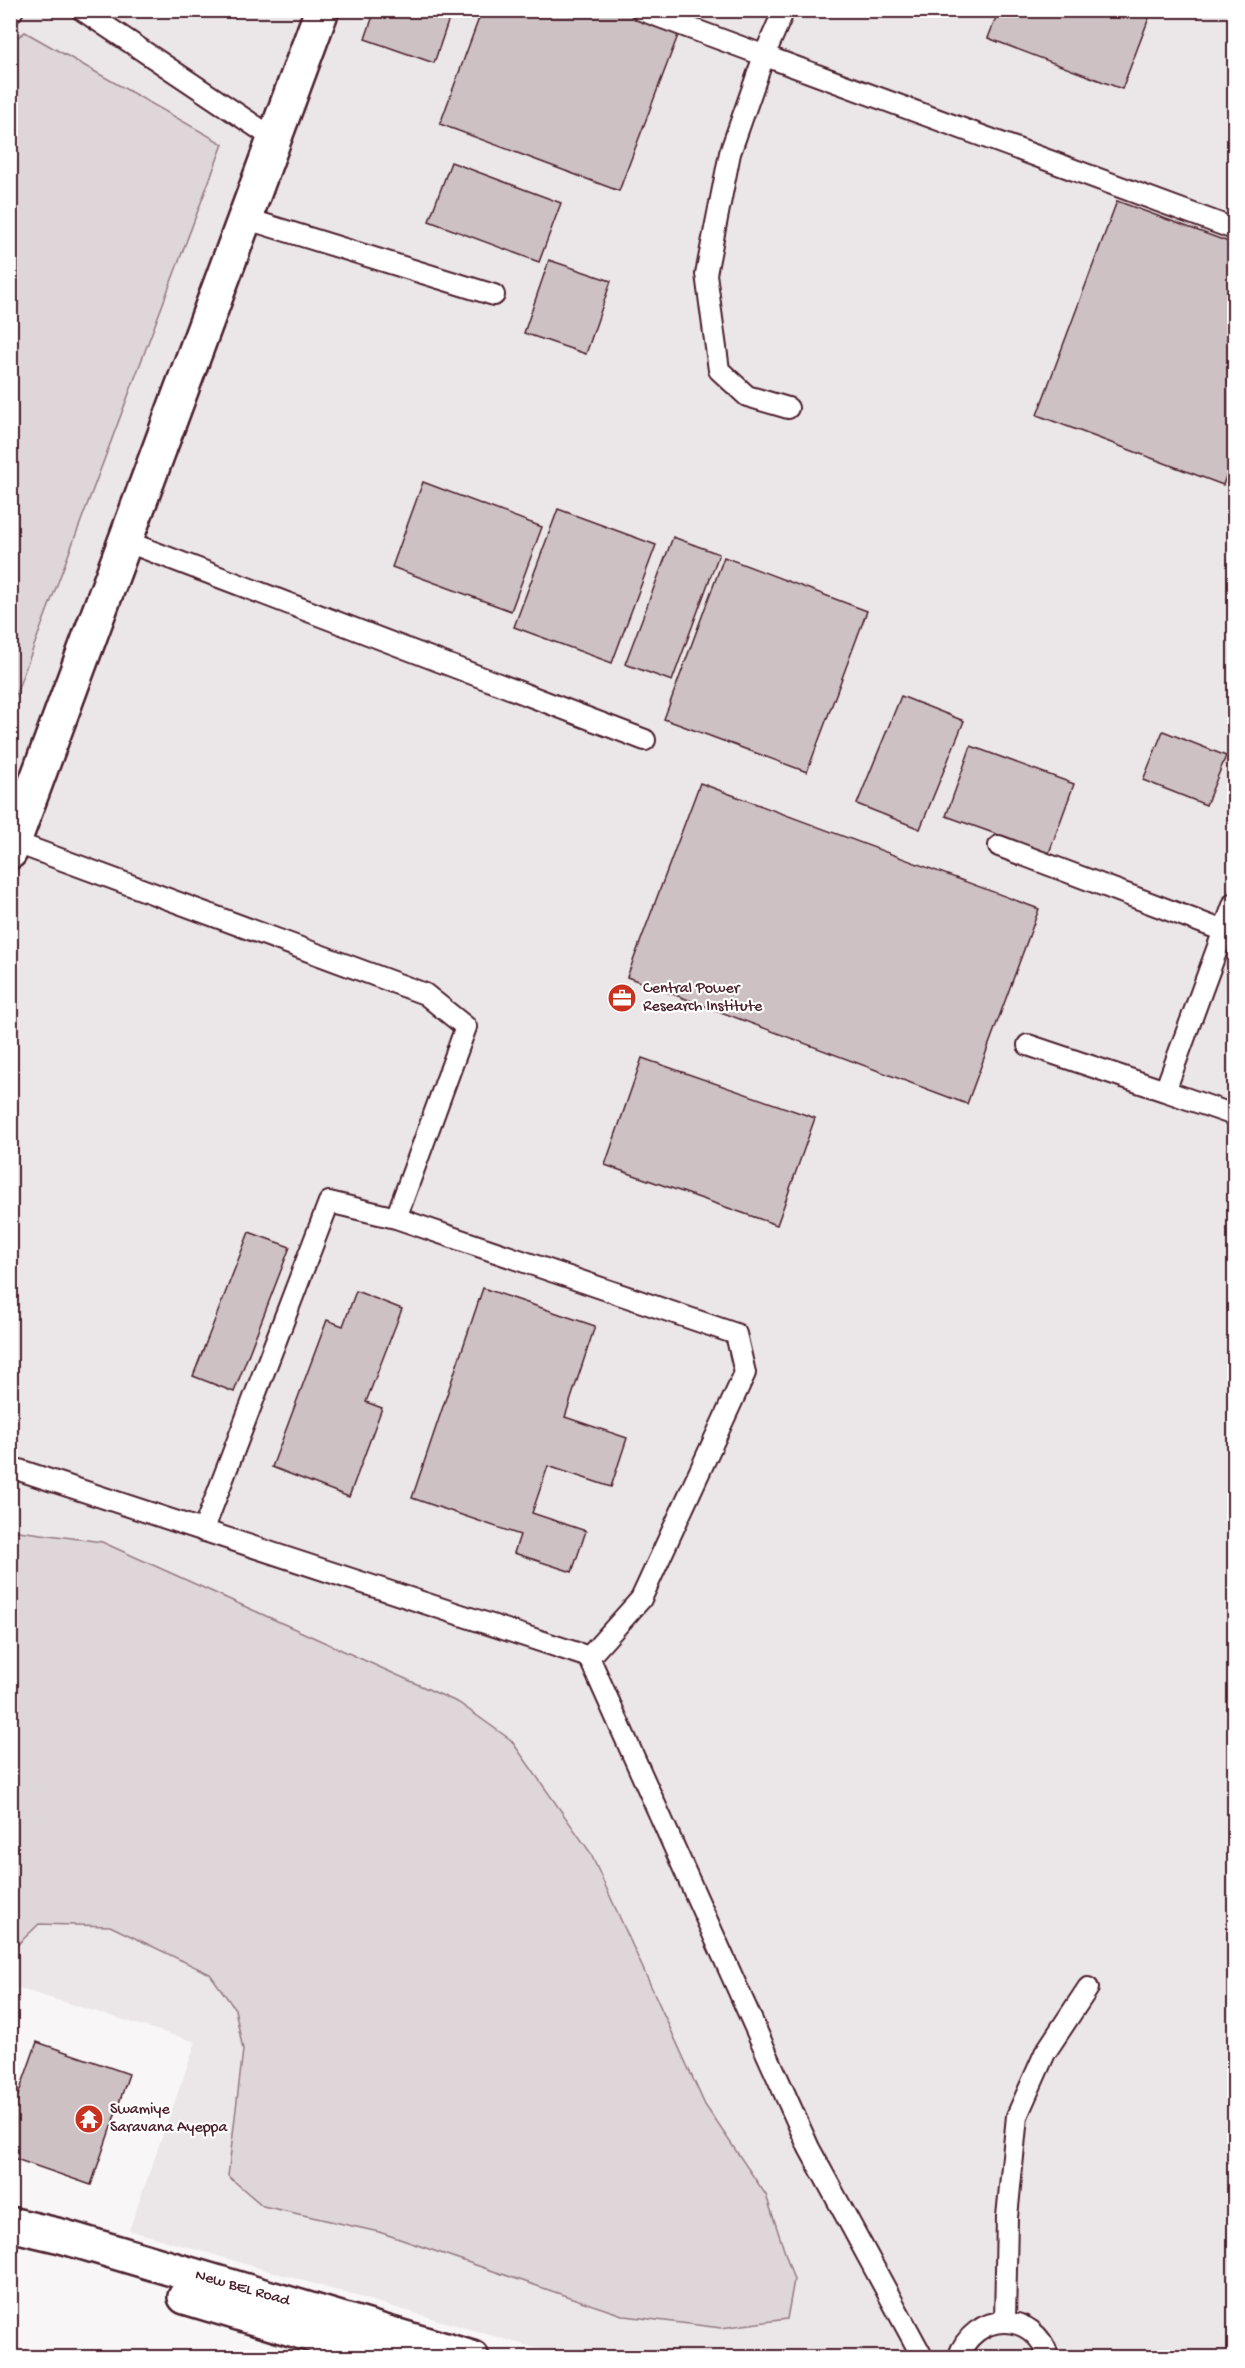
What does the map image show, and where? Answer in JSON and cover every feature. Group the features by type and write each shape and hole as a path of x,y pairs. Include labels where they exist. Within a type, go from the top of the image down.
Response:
{"street":[{"path":"12,847 322,10"},
{"name":"New BEL Road","path":"10,2224 61,2236 472,2358"},
{"name":"New BEL Road","path":"10,2247 47,2255 388,2358"}],"lane":[{"path":"82,10 273,138"},
{"path":"641,10 1234,229"},
{"path":"784,10 764,56 730,153 706,274 719,370 747,396 788,408"},
{"path":"244,218 494,295"},
{"path":"125,540 645,740"},
{"path":"999,846 1224,931"},
{"path":"12,847 425,994 466,1027 396,1218"},
{"path":"1165,1092 1234,903"},
{"path":"1028,1045 1234,1114"},
{"path":"203,1531 330,1202 396,1218 736,1334 745,1372 641,1599 589,1657"},
{"path":"10,1467 589,1657 809,2148 923,2358"},
{"path":"1005,2321 1007,2217 1017,2116 1045,2053 1088,1988"},
{"path":"958,2358 965,2342 975,2331 990,2323 1005,2321 1032,2331 1042,2342 1049,2358"}],"shaded area":[{"name":"Central Power Research Institute","path":"10,11 1234,11 1234,2357 566,2357 129,2230 196,2042 11,1986"},
{"path":"25,32 223,144 11,707 10,43"},
{"path":"11,1530 102,1542 459,1703 511,1740 590,1852 705,2105 766,2195 794,2280 787,2319 721,2328 625,2316 379,2232 263,2206 228,2176 243,2050 235,2009 210,1974 110,1926 39,1924 11,1951"}],"building":[{"path":"375,10 452,10 434,63 365,39"},
{"path":"482,10 628,10 680,30 619,191 440,124"},
{"path":"999,10 1152,10 1122,89 988,38"},
{"path":"451,162 561,203 539,262 429,221"},
{"path":"1117,201 1234,244 1234,453 1223,485 1037,415"},
{"path":"549,260 611,281 586,354 524,333"},
{"path":"423,482 542,527 511,611 392,567"},
{"path":"558,509 656,545 612,663 514,627"},
{"path":"673,537 719,554 672,681 625,664"},
{"path":"724,557 867,611 807,772 664,719"},
{"path":"901,696 964,721 920,829 857,804"},
{"path":"1163,731 1226,756 1206,805 1143,780"},
{"path":"971,746 1074,784 1049,853 946,816"},
{"path":"700,783 1039,909 967,1104 627,977"},
{"path":"642,1058 815,1118 777,1225 605,1165"},
{"path":"249,1232 290,1247 234,1392 193,1376"},
{"path":"483,1288 595,1326 565,1417 627,1438 611,1487 548,1466 532,1513 586,1531 572,1572 514,1553 520,1535 412,1498"},
{"path":"356,1291 402,1309 366,1402 382,1408 349,1497 272,1467 327,1320 343,1326"},
{"path":"37,2042 129,2074 91,2185 10,2157 10,2118"}],"place":[{"name":"Central Power Research Institute","path":"622,998"},
{"name":"Swamiye Saravana Ayeppa","path":"89,2119"}]}
